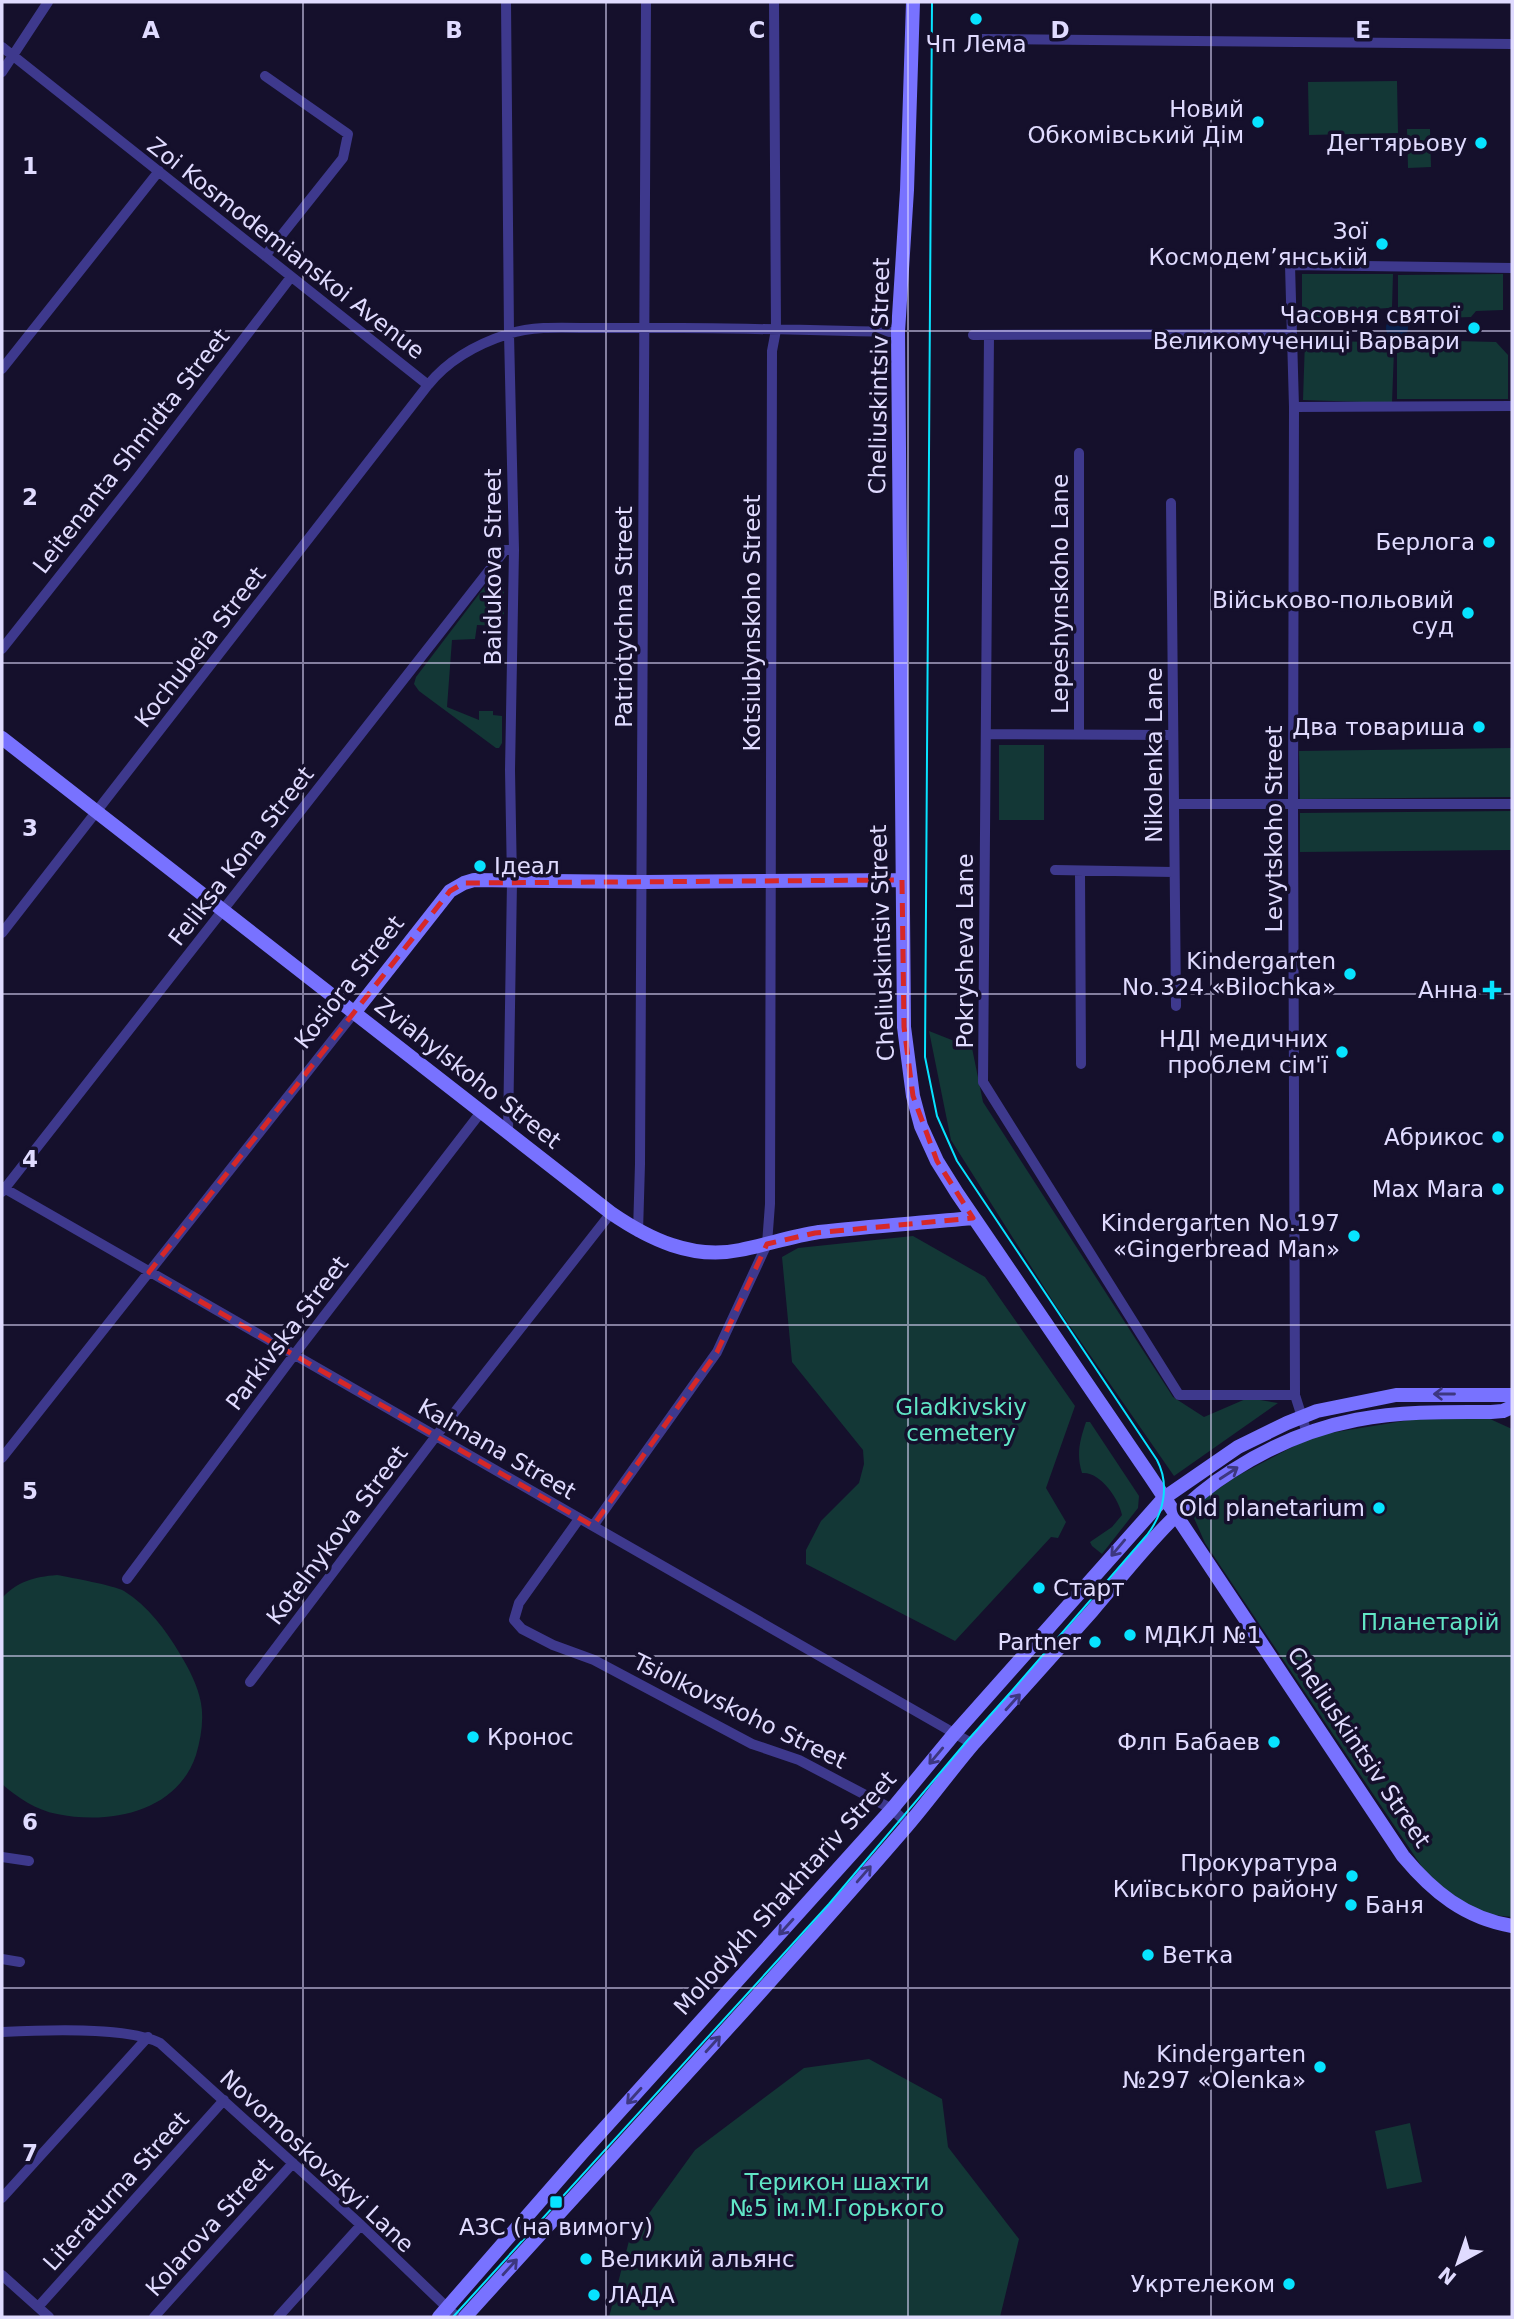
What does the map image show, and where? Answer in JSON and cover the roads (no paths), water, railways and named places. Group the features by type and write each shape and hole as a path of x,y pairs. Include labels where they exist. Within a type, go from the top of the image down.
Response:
{"main road":[{"name":"Cheliuskintsiv Street","path":"913,2 907,190 898,332 904,1027 912,1096 921,1126 937,1161 973,1218 1403,1856 1420,1877 1451,1903 1476,1917 1512,1926"},
{"name":"Zviahylskoho Street","path":"2,738 611,1213 661,1243 683,1250 715,1253 737,1251 815,1233 973,1218"},
{"name":"Kosiora Street","path":"354,1013 450,891 474,880 902,880"},
{"name":"Molodykh Shakhtariv Street","path":"447,2314 583,2152 892,1809 954,1734 1164,1498 1238,1447 1302,1416 1334,1406 1396,1395 1512,1395"},
{"name":"Molodykh Shakhtariv Street","path":"465,2317 827,1918 973,1744 1016,1699 1175,1514 1232,1471 1280,1444 1334,1424 1378,1415 1435,1411 1503,1411 1512,1407"}],"street":[{"path":"2,72 48,2"},
{"name":"Baidukova Street","path":"506,2 514,551 508,1133"},
{"name":"Patriotychna Street","path":"638,1231 646,2"},
{"name":"Kotsiubynskoho Street","path":"767,1244 770,1205 772,351 776,330 774,2"},
{"path":"979,39 1512,44"},
{"name":"Zoi Kosmodemianskoi Avenue","path":"2,47 428,385 443,366 463,354 509,334 534,329 898,332"},
{"path":"265,76 348,134 344,158 265,256"},
{"path":"2,369 159,172"},
{"name":"Levytskoho Street","path":"1307,1433 1295,1395 1294,407 1290,265 1512,268"},
{"name":"Leitenanta Shmidta Street","path":"2,649 291,277"},
{"path":"973,335 1292,334"},
{"name":"Pokrysheva Lane","path":"989,335 983,1082 1179,1395 1295,1395"},
{"name":"Kochubeia Street","path":"2,933 428,385"},
{"path":"1294,407 1512,406"},
{"name":"Lepeshynskoho Lane","path":"1079,453 1079,735"},
{"name":"Nikolenka Lane","path":"1171,503 1176,1006"},
{"name":"Feliksa Kona Street","path":"3,1189 505,550 514,551"},
{"path":"986,734 1173,735"},
{"path":"1174,804 1512,804"},
{"path":"1055,870 1173,872"},
{"path":"1080,871 1081,1064"},
{"name":"Kosiora Street","path":"2,1458 354,1013"},
{"name":"Parkivska Street","path":"127,1579 294,1355 481,1112"},
{"name":"Kalmana Street","path":"3,1189 973,1744"},
{"name":"Kotelnykova Street","path":"250,1682 436,1436 611,1213"},
{"path":"593,1526 717,1352 767,1244"},
{"name":"Tsiolkovskoho Street","path":"579,1518 519,1603 514,1620 522,1629 553,1645 594,1660 752,1744 799,1760 892,1809 908,1824"},
{"path":"2,1857 29,1861"},
{"path":"2,1959 20,1962"},
{"path":"2,2032 122,2033 148,2037"},
{"path":"2,2198 148,2037"},
{"name":"Novomoskovskyi Lane","path":"148,2037 160,2043 361,2225 447,2314"},
{"name":"Literaturna Street","path":"37,2307 224,2100"},
{"name":"Kolarova Street","path":"154,2317 293,2163"},
{"path":"278,2317 361,2225"},
{"path":"2,2275 49,2317"}],"water":[{"path":"1397,317 1405,320 1408,328 1405,336 1397,339 1389,336 1386,328 1389,320"}],"tram line":[{"path":"453,2317 829,1904 1147,1535 1158,1518 1163,1499 1163,1479 1157,1460 957,1161 937,1116 925,1057 932,2"}],"place":[{"name":"Чп Лема","path":"976,19"},
{"name":"Новий Обкомівський Дім","path":"1258,122"},
{"name":"Дегтярьову","path":"1481,143"},
{"name":"Зої Космодем’янській","path":"1382,244"},
{"name":"Часовня святої Великомучениці Варвари","path":"1474,328"},
{"name":"Берлога","path":"1489,542"},
{"name":"Військово-польовий суд","path":"1468,613"},
{"name":"Два товариша","path":"1479,727"},
{"name":"Ідеал","path":"480,866"},
{"name":"Kindergarten No.324 «Bilochka»","path":"1350,974"},
{"name":"Анна","path":"1492,990"},
{"name":"НДІ медичних проблем сім'ї","path":"1342,1052"},
{"name":"Абрикос","path":"1498,1137"},
{"name":"Max Mara","path":"1498,1189"},
{"name":"Kindergarten No.197 «Gingerbread Man»","path":"1354,1236"},
{"name":"Old planetarium","path":"1379,1508"},
{"name":"Старт","path":"1039,1588"},
{"name":"МДКЛ №1","path":"1130,1635"},
{"name":"Partner","path":"1095,1642"},
{"name":"Кронос","path":"473,1737"},
{"name":"Флп Бабаев","path":"1274,1742"},
{"name":"Прокуратура Київського району","path":"1352,1876"},
{"name":"Баня","path":"1351,1905"},
{"name":"Ветка","path":"1148,1955"},
{"name":"Kindergarten №297 «Olenka»","path":"1320,2067"},
{"name":"АЗС (на вимогу)","path":"556,2202"},
{"name":"Великий альянс","path":"586,2259"},
{"name":"Укртелеком","path":"1289,2284"},
{"name":"ЛАДА","path":"594,2295"}],"park label":[{"name":"Gladkivskiy cemetery","path":"961,1420"},
{"name":"Планетарій","path":"1430,1622"},
{"name":"Терикон шахти №5 ім.М.Горького","path":"837,2195"}]}
